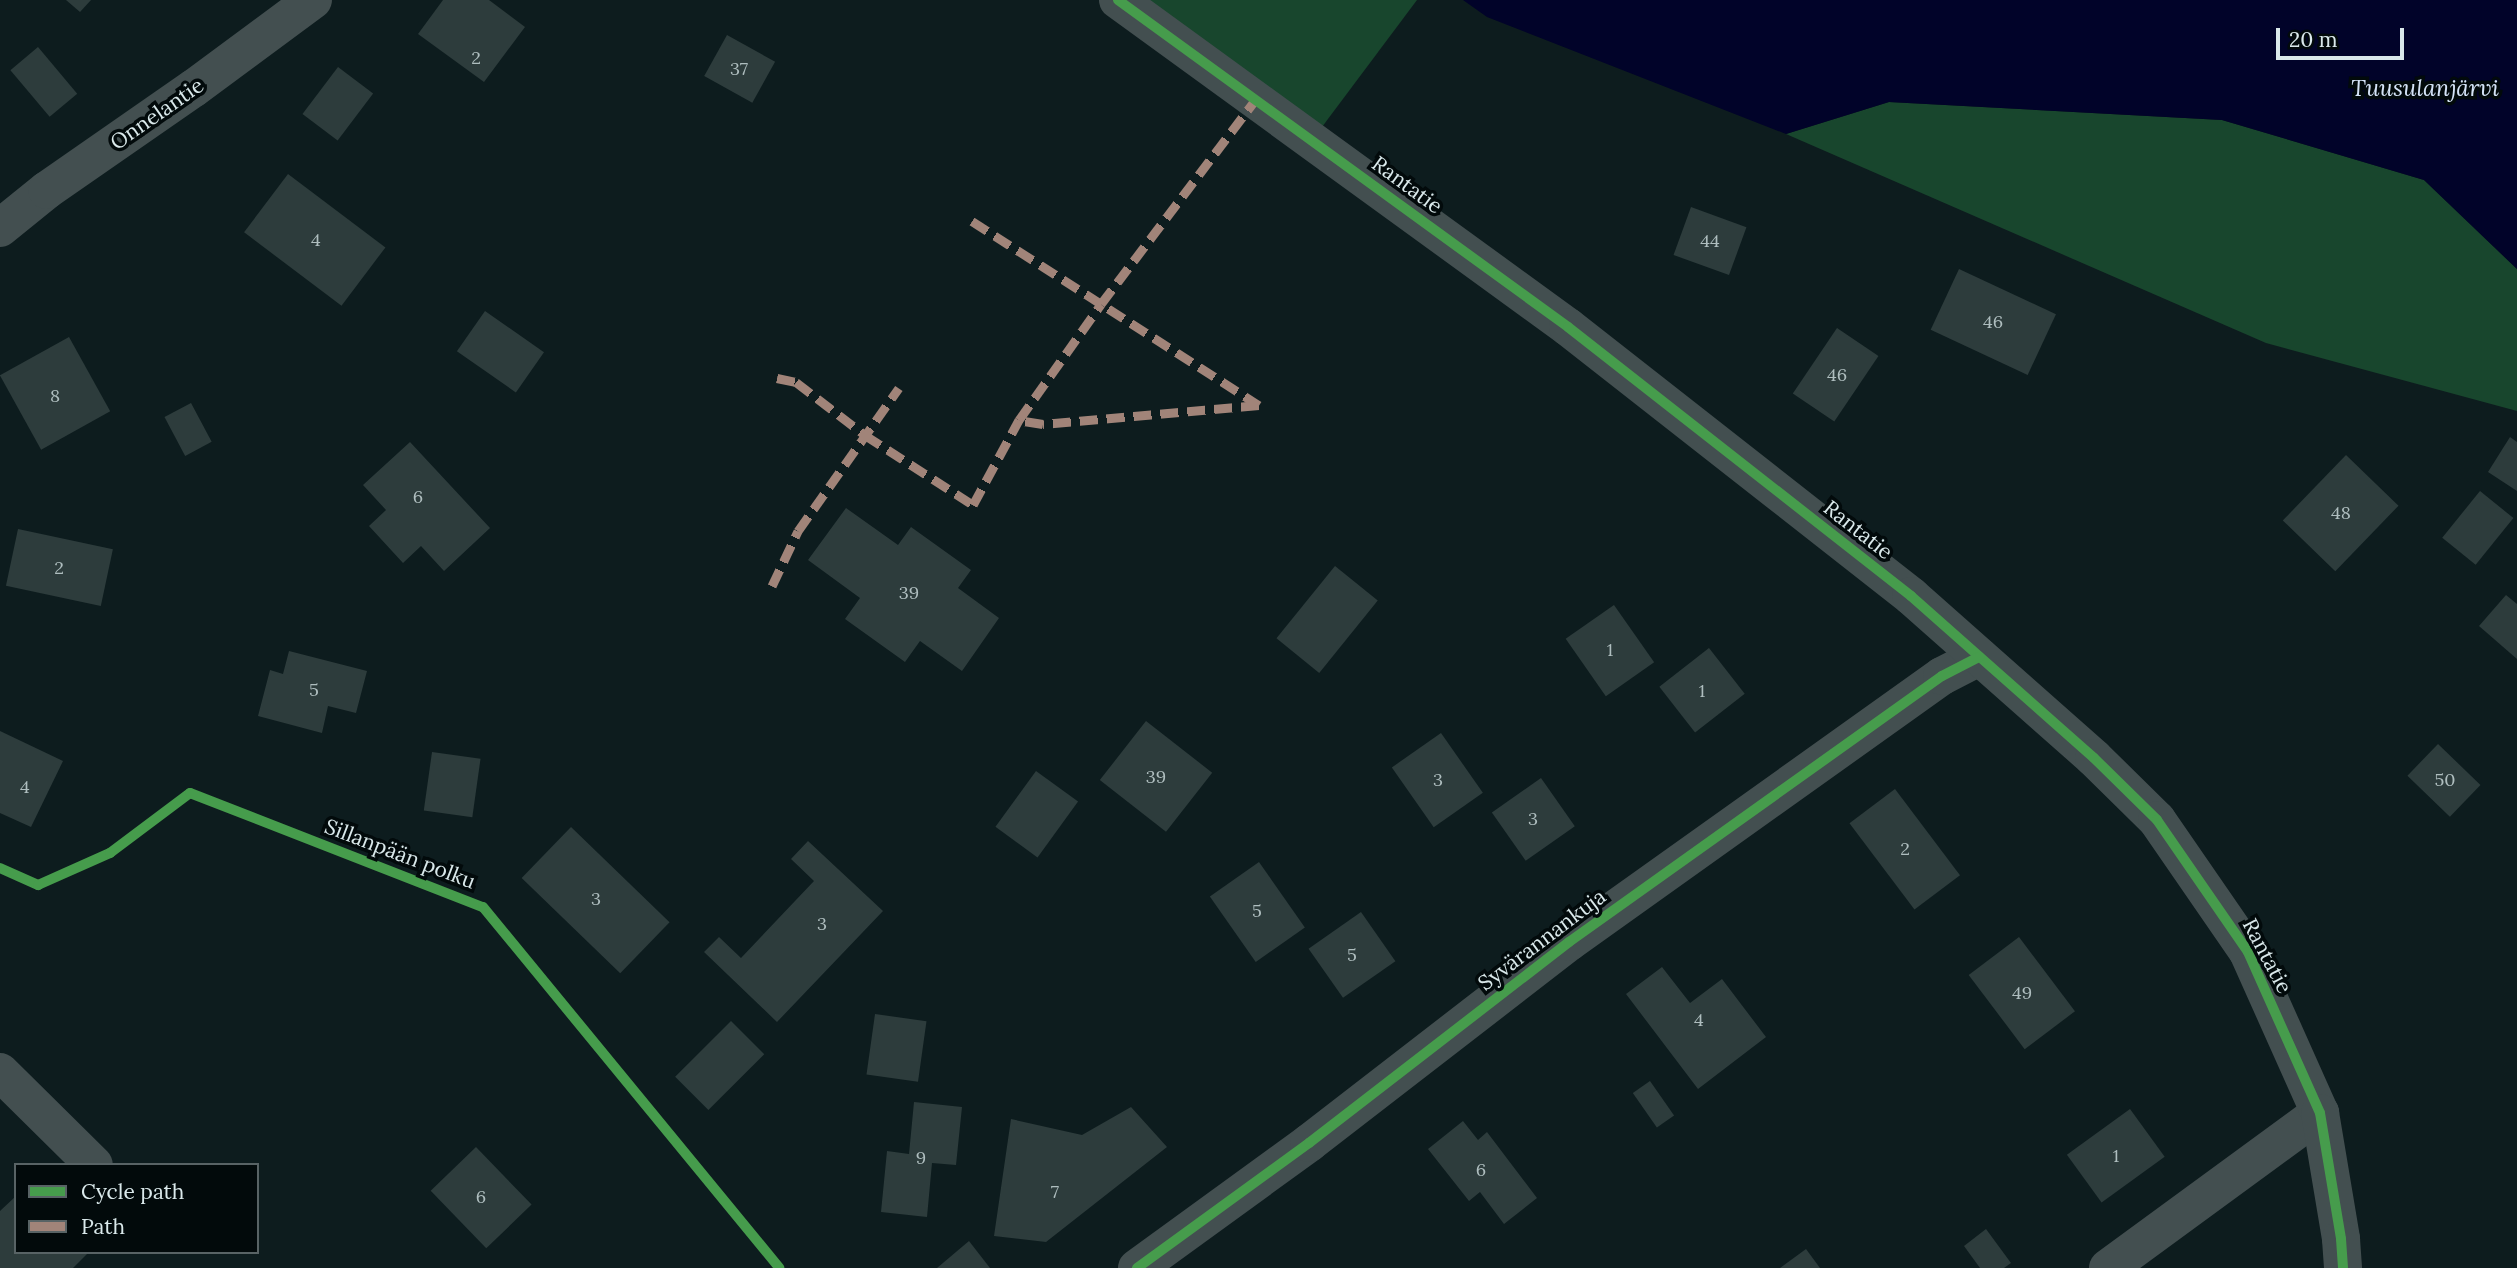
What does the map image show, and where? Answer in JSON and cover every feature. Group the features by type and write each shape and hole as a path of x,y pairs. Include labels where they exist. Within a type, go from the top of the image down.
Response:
{"street":[{"name":"Onnelantie","path":"0,228 47,190 194,88 313,0"},
{"name":"Rantatie","path":"1118,0 1569,327 1911,596 2094,758 2157,820 2248,952 2320,1113 2341,1239 2343,1268"},
{"name":"Syvärannankuja","path":"1137,1268 1309,1143 1569,942 1942,676 1979,657"},
{"path":"0,1072 92,1163"},
{"path":"2108,1268 2320,1113"}],"green space":[{"path":"1130,0 1417,0 1313,139"},
{"path":"1889,102 2222,120 2424,180 2517,269 2517,411 2266,343 1786,134"}],"water":[{"name":"Tuusulanjärvi","path":"1463,0 2517,0 2517,269 2424,180 2222,120 1889,102 1786,134 1487,17"}],"building":[{"path":"66,0 91,0 80,12"},
{"path":"443,0 489,0 525,27 484,82 418,34"},
{"path":"727,35 775,62 752,103 704,76"},
{"path":"38,47 77,94 50,117 10,70"},
{"path":"338,67 373,93 338,141 302,114"},
{"path":"288,174 385,247 342,306 244,232"},
{"path":"1691,207 1746,227 1729,275 1674,255"},
{"path":"1959,269 2056,314 2028,375 1931,330"},
{"path":"485,311 544,352 516,392 457,351"},
{"path":"1837,328 1878,356 1834,421 1793,393"},
{"path":"69,337 110,411 41,450 0,375"},
{"path":"191,403 212,442 185,456 165,417"},
{"path":"2510,437 2517,442 2517,491 2488,472"},
{"path":"410,442 490,528 444,571 421,546 403,563 369,526 386,510 363,485"},
{"path":"2346,455 2399,506 2335,571 2283,520"},
{"path":"2480,491 2513,518 2476,565 2442,538"},
{"path":"846,508 898,545 911,527 971,570 958,588 999,618 962,671 920,641 905,662 845,619 860,598 808,560"},
{"path":"18,529 113,549 101,606 6,586"},
{"path":"1335,566 1378,601 1319,673 1276,638"},
{"path":"2506,595 2517,604 2517,659 2479,626"},
{"path":"1614,605 1654,662 1606,696 1566,639"},
{"path":"1709,648 1745,694 1695,732 1659,687"},
{"path":"289,651 367,671 356,713 328,706 322,733 258,716 270,670 283,674"},
{"path":"1146,721 1212,773 1166,832 1100,780"},
{"path":"0,731 63,761 31,827 0,813"},
{"path":"1441,733 1483,793 1434,827 1392,767"},
{"path":"2438,744 2480,785 2450,817 2407,776"},
{"path":"432,752 481,759 472,817 424,810"},
{"path":"1036,771 1078,802 1038,857 995,827"},
{"path":"1541,778 1575,826 1526,861 1492,812"},
{"path":"1895,789 1960,875 1914,910 1849,823"},
{"path":"571,827 670,922 620,973 522,878"},
{"path":"808,841 883,911 777,1022 704,952 719,937 741,958 814,881 791,859"},
{"path":"1259,862 1305,928 1256,962 1210,896"},
{"path":"1361,912 1395,961 1343,998 1309,949"},
{"path":"2019,937 2075,1011 2025,1049 1969,975"},
{"path":"1662,967 1690,1003 1722,979 1766,1037 1698,1089 1626,994"},
{"path":"875,1014 926,1021 918,1082 867,1074"},
{"path":"731,1021 764,1054 708,1110 675,1077"},
{"path":"1650,1081 1674,1115 1657,1127 1633,1093"},
{"path":"914,1102 962,1107 956,1165 932,1163 927,1217 881,1212 887,1151 909,1154"},
{"path":"1131,1107 1167,1147 1046,1242 994,1236 1011,1119 1082,1135"},
{"path":"2130,1109 2165,1157 2102,1203 2067,1155"},
{"path":"1463,1121 1478,1140 1487,1132 1537,1198 1504,1224 1480,1192 1469,1201 1428,1149"},
{"path":"476,1147 532,1205 486,1248 431,1191"},
{"path":"14,1198 14,1254 87,1254 73,1268 0,1268 0,1211"},
{"path":"1986,1229 2011,1263 2004,1268 1980,1268 1964,1246"},
{"path":"969,1241 990,1268 937,1268"},
{"path":"1806,1249 1820,1268 1780,1268"}],"marked path":[{"path":"777,378 796,382 865,435 973,505 1019,420 1101,304 1257,98"},
{"path":"972,221 1259,405 1043,424 1019,420"},
{"path":"772,586 798,531 899,388"}],"cycle path":[{"path":"1118,0 1568,327 1911,596 2094,758 2157,820 2248,952 2320,1113 2341,1239 2343,1268"},
{"path":"1137,1268 1309,1143 1569,942 1942,676 1979,657"},
{"name":"Sillanpään polku","path":"0,868 38,885 110,853 190,793 483,907 780,1268"}]}
